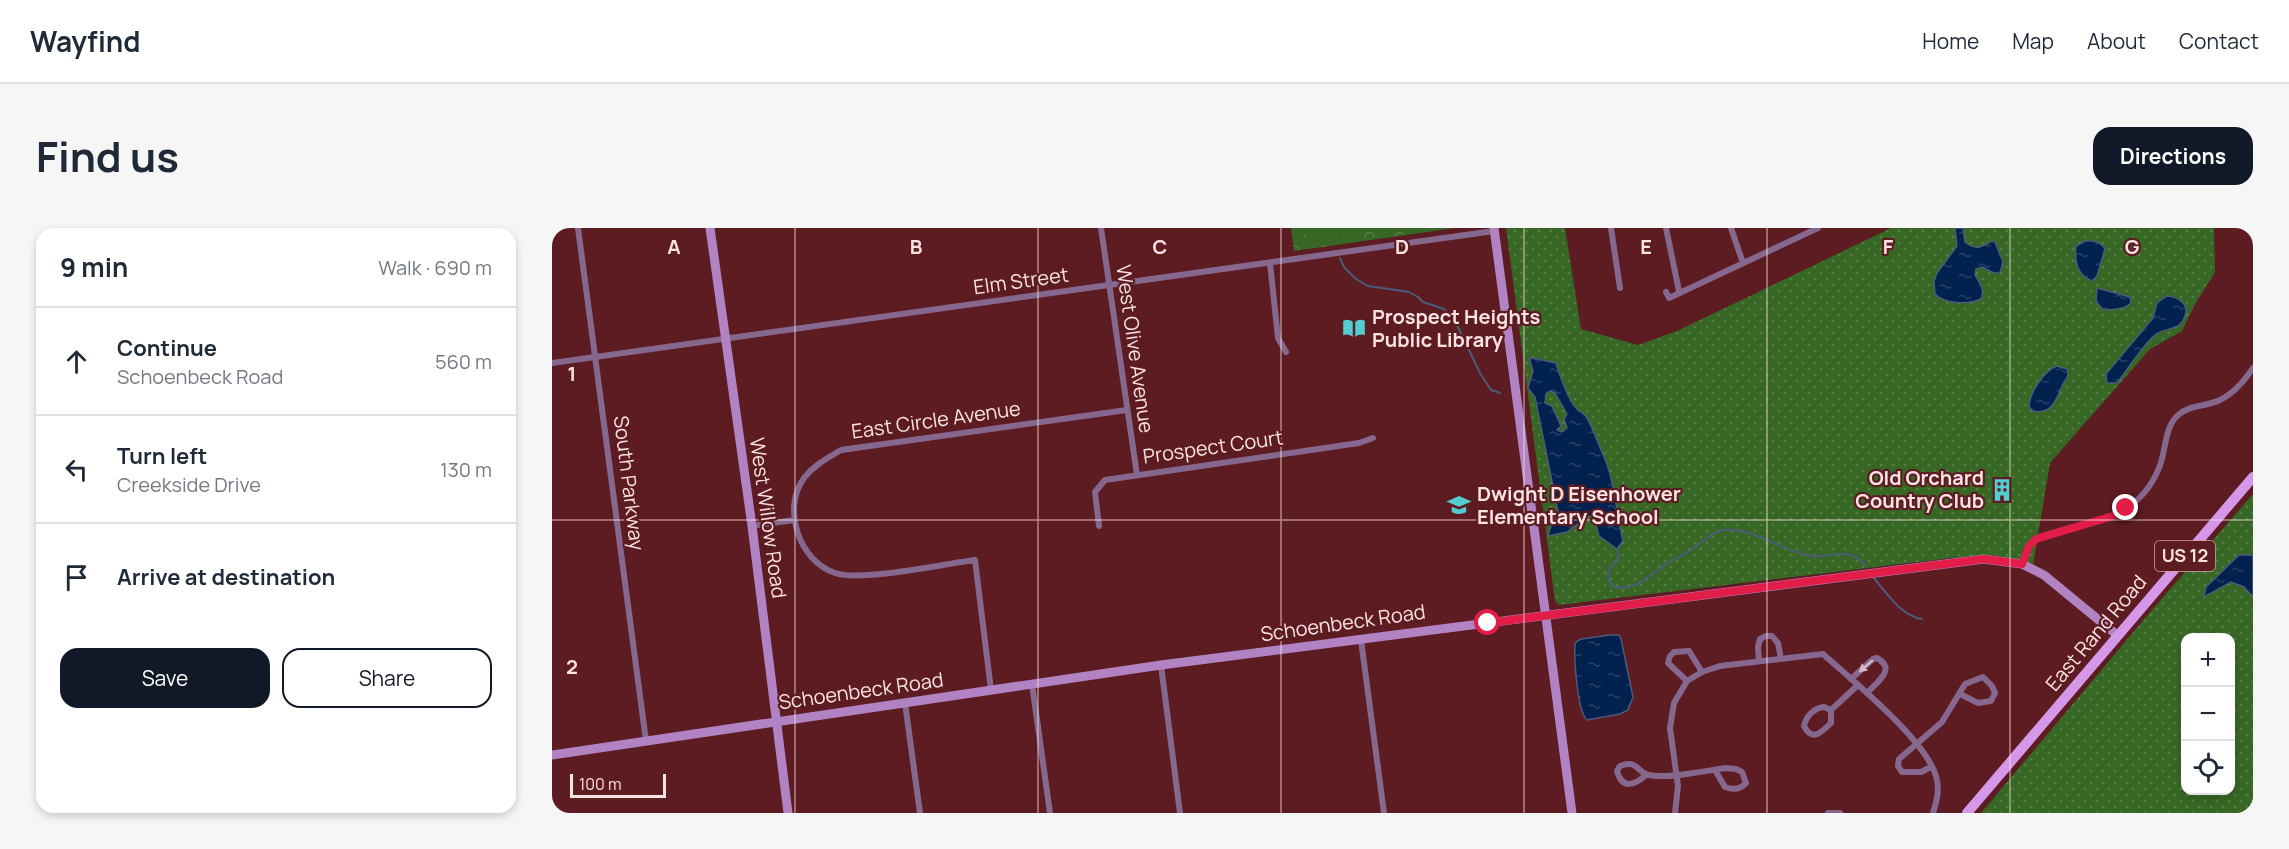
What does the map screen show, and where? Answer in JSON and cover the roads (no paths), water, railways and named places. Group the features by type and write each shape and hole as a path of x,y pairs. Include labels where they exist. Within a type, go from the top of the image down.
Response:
{"main road":[{"name":"West Willow Road","path":"710,228 752,526 788,813"},
{"path":"1494,230 1572,813"},
{"name":"East Rand Road","path":"1967,813 2253,477"},
{"name":"Schoenbeck Road","path":"552,755 1161,665 1984,559 2022,564 2044,575 2117,635"}],"street":[{"name":"South Parkway","path":"578,228 646,741"},
{"name":"West Olive Avenue","path":"1101,228 1137,475"},
{"path":"1611,228 1620,288"},
{"path":"1666,228 1679,291"},
{"path":"1731,228 1743,263"},
{"path":"1666,292 1670,298 1679,291 1743,263 1807,231 1818,228"},
{"name":"Elm Street","path":"552,363 1494,230"},
{"path":"1270,263 1278,338 1286,352"},
{"path":"2022,564 2029,546 2036,539 2113,516 2141,496 2155,479 2164,455 2169,429 2176,416 2193,407 2221,400 2243,382 2253,368"},
{"name":"East Circle Avenue","path":"794,520 795,497 804,478 818,464 840,450 1126,410"},
{"name":"Prospect Court","path":"1099,526 1095,492 1105,480 1359,443 1373,438"},
{"path":"752,526 794,520 800,540 818,563 835,573 860,576 975,560 991,690"},
{"path":"1759,661 1760,639 1766,636 1772,636 1778,643 1781,659"},
{"path":"1361,639 1384,813"},
{"path":"1687,681 1668,663 1674,652 1689,651 1702,672"},
{"path":"1675,813 1678,786 1670,728 1674,703 1687,681 1702,672 1720,666 1822,654 1867,693 1917,743 1936,775 1939,792 1934,813"},
{"path":"1851,679 1872,659 1877,658 1884,662 1887,666 1886,672 1867,693"},
{"path":"1161,665 1180,813"},
{"path":"1931,767 1912,773 1902,772 1898,766 1899,759 1942,722 1965,684 1983,677 1995,693 1991,701 1978,703 1960,694"},
{"path":"1032,684 1050,813"},
{"path":"1831,710 1824,707 1818,708 1806,719 1804,726 1808,733 1813,736 1820,734 1831,723 1831,710 1858,685"},
{"path":"905,703 920,813"},
{"path":"1646,775 1634,764 1620,766 1617,771 1619,779 1632,784 1638,783 1646,775 1675,774 1715,770 1736,769 1742,772 1746,783 1733,790 1725,787 1715,770"},
{"path":"1828,813 1839,813"}],"water":[{"path":"1955,228 1963,228 1965,242 1972,246 1979,247 1992,241 1995,242 2003,262 2000,273 1994,273 1982,267 1976,269 1975,275 1982,292 1981,299 1976,301 1950,302 1935,294 1934,281 1937,273 1957,246"},
{"path":"2085,241 2096,242 2105,249 2097,276 2092,281 2080,272 2076,263 2076,246"},
{"path":"2097,288 2130,297 2131,303 2118,309 2102,309 2096,301"},
{"path":"2166,296 2178,299 2186,307 2182,321 2176,327 2155,335 2117,383 2107,383 2106,374 2153,318 2157,303"},
{"path":"1529,357 1556,363 1571,400 1586,416 1591,426 1613,485 1623,541 1617,549 1599,536 1594,518 1588,516 1567,532 1548,536 1551,526 1559,516 1535,397 1528,388 1533,371","holes":["1550,391 1555,393 1567,414 1564,419 1567,428 1562,432 1557,430 1561,426 1552,406 1545,403 1546,394"]},
{"path":"2057,366 2067,369 2068,374 2055,402 2049,409 2033,411 2029,407 2034,389 2047,372"},
{"path":"2239,555 2253,555 2253,594 2251,595 2244,587 2231,582 2204,597 2206,587"},
{"path":"1619,635 1621,639 1633,697 1628,710 1620,714 1587,720 1579,696 1575,643 1581,639"}],"waterway":[{"path":"1340,258 1344,267 1356,279 1368,286 1409,292 1423,302 1444,309 1456,323 1480,373 1491,390 1500,393"},
{"path":"1617,549 1619,556 1608,572 1608,576 1612,586 1620,588 1635,585 1711,535 1723,530 1755,535 1806,555 1851,555 1865,565"},
{"path":"1873,577 1901,608 1914,617 1922,619"}],"place":[{"name":"Prospect Heights Public Library","path":"1354,328"},
{"name":"Old Orchard Country Club","path":"2002,490"},
{"name":"Dwight D Eisenhower Elementary School","path":"1459,505"}]}
